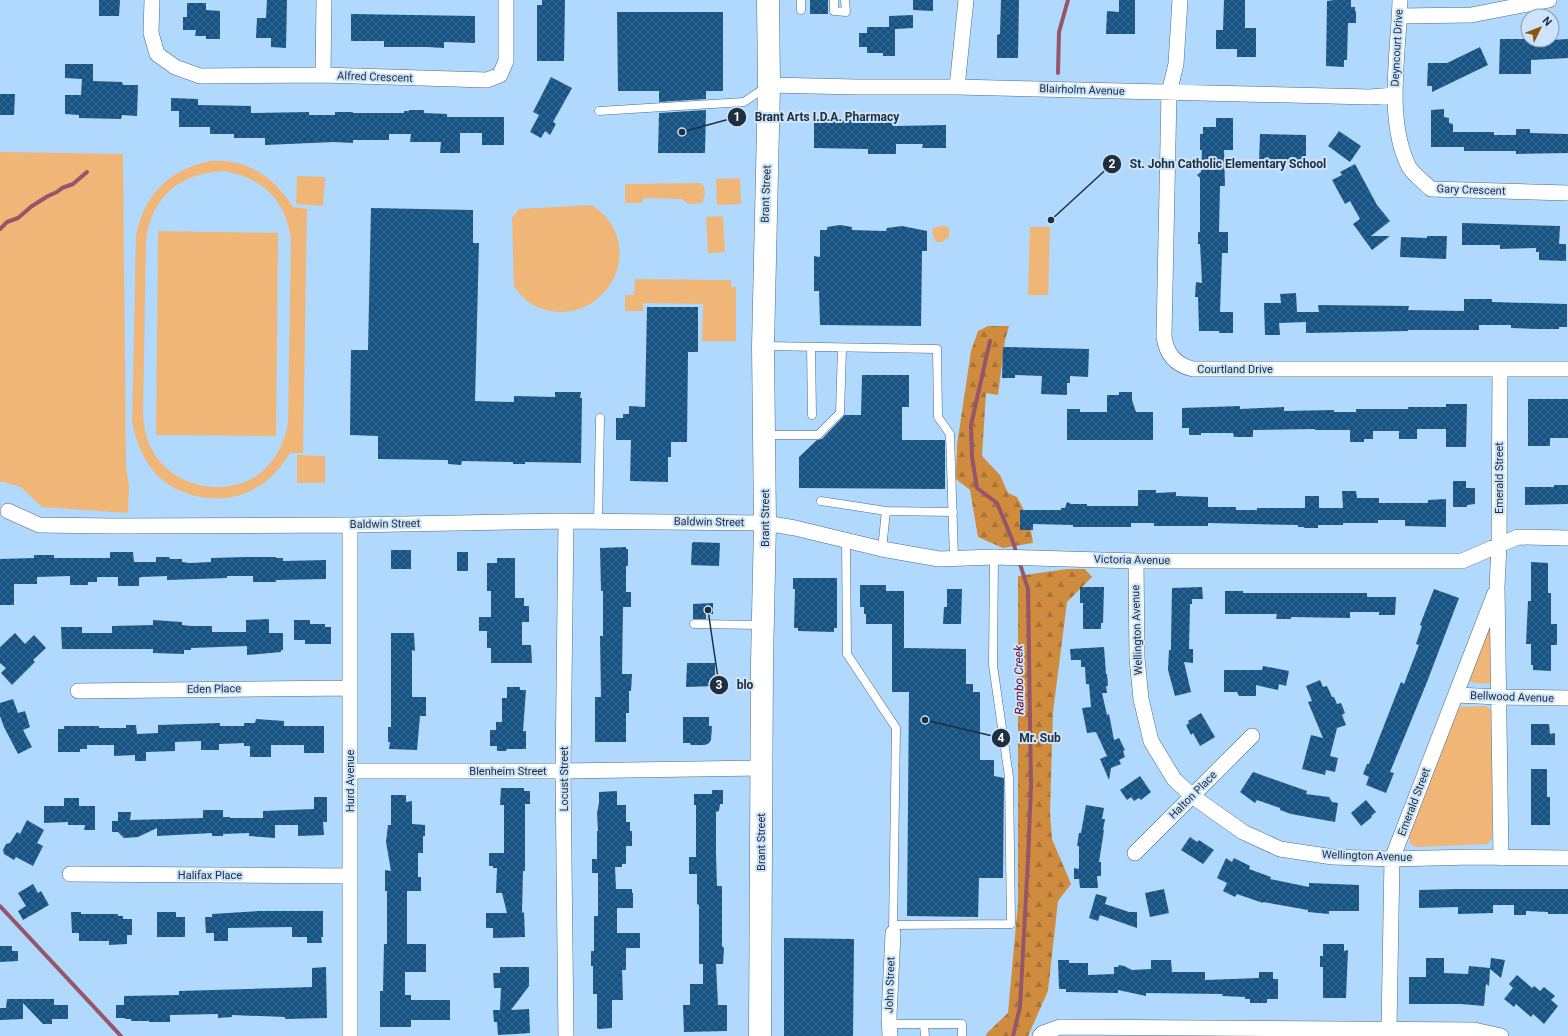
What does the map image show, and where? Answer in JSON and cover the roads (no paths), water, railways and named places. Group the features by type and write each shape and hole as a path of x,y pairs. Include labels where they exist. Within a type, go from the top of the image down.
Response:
{"main road":[{"name":"Brant Street","path":"760,1036 761,768 765,523 763,346 769,85 768,0"}],"street":[{"name":"Alfred Crescent","path":"152,0 151,33 157,54 175,67 200,76 323,75 487,80 500,75 506,61 506,0"},
{"path":"323,75 324,0"},
{"path":"956,87 966,0"},
{"name":"Courtland Drive","path":"1180,0 1176,64 1169,93 1164,336 1165,347 1170,356 1177,363 1184,367 1193,369 1568,369"},
{"name":"Deyncourt Drive","path":"1394,96 1400,0"},
{"path":"1400,16 1471,15 1549,0"},
{"name":"Blairholm Avenue","path":"769,85 956,87 1370,97 1394,96"},
{"name":"Gary Crescent","path":"1394,96 1400,141 1410,168 1431,189 1568,193"},
{"name":"Emerald Street","path":"1500,370 1499,545 1497,587 1501,858"},
{"name":"Baldwin Street","path":"8,511 40,525 350,525 566,521 765,523"},
{"name":"Locust Street","path":"566,521 563,772 566,1036"},
{"name":"Victoria Avenue","path":"765,523 795,528 882,549 939,559 999,558 1136,561 1462,561 1518,537 1568,538"},
{"name":"Hurd Avenue","path":"350,525 350,1036"},
{"name":"Wellington Avenue","path":"1136,561 1137,658 1141,699 1152,741 1174,779 1192,796 1243,832 1280,849 1333,857 1392,859 1472,857 1568,858"},
{"name":"Emerald Street","path":"1389,1034 1392,859 1497,587"},
{"name":"Eden Place","path":"78,691 350,688"},
{"name":"Bellwood Avenue","path":"1456,695 1568,698"},
{"name":"Halton Place","path":"1134,853 1252,736"},
{"name":"Blenheim Street","path":"350,771 563,772 761,768"},
{"name":"Halifax Place","path":"70,874 350,876"},
{"name":"John Street","path":"890,1030 893,929"},
{"path":"1040,1036 1043,1032 1060,1027 1389,1034 1474,1030 1501,1036"}],"lane":[{"path":"801,0 801,10"},
{"path":"834,0 834,11 846,12 846,0"},
{"path":"599,111 744,102 769,85"},
{"path":"763,346 937,349 938,417 950,434 954,559"},
{"path":"811,347 812,415"},
{"path":"764,435 818,435 840,413 842,348"},
{"path":"598,522 600,418"},
{"path":"821,501 886,511 953,512"},
{"path":"882,549 886,511"},
{"path":"846,540 847,654 896,728 893,929 1011,924 1009,777 993,665 999,558"},
{"path":"694,624 763,625"},
{"path":"890,1030 924,1024 962,1024 962,1036"},
{"path":"924,1024 925,1036"}],"waterway":[{"name":"Rambo Creek","path":"1058,73 1059,32 1068,0"},
{"path":"0,229 7,222 18,218 32,206 48,196 73,184 87,172"},
{"name":"Rambo Creek","path":"990,341 971,425 972,457 977,488 997,503 1012,539 1028,589 1031,786 1020,1007 1013,1036"},
{"path":"0,906 121,1036"}],"place":[{"name":"Brant Arts I.D.A. Pharmacy","path":"682,132"},
{"name":"St. John Catholic Elementary School","path":"1051,220"},
{"name":"blo","path":"708,610"},
{"name":"Mr. Sub","path":"925,720"}]}
